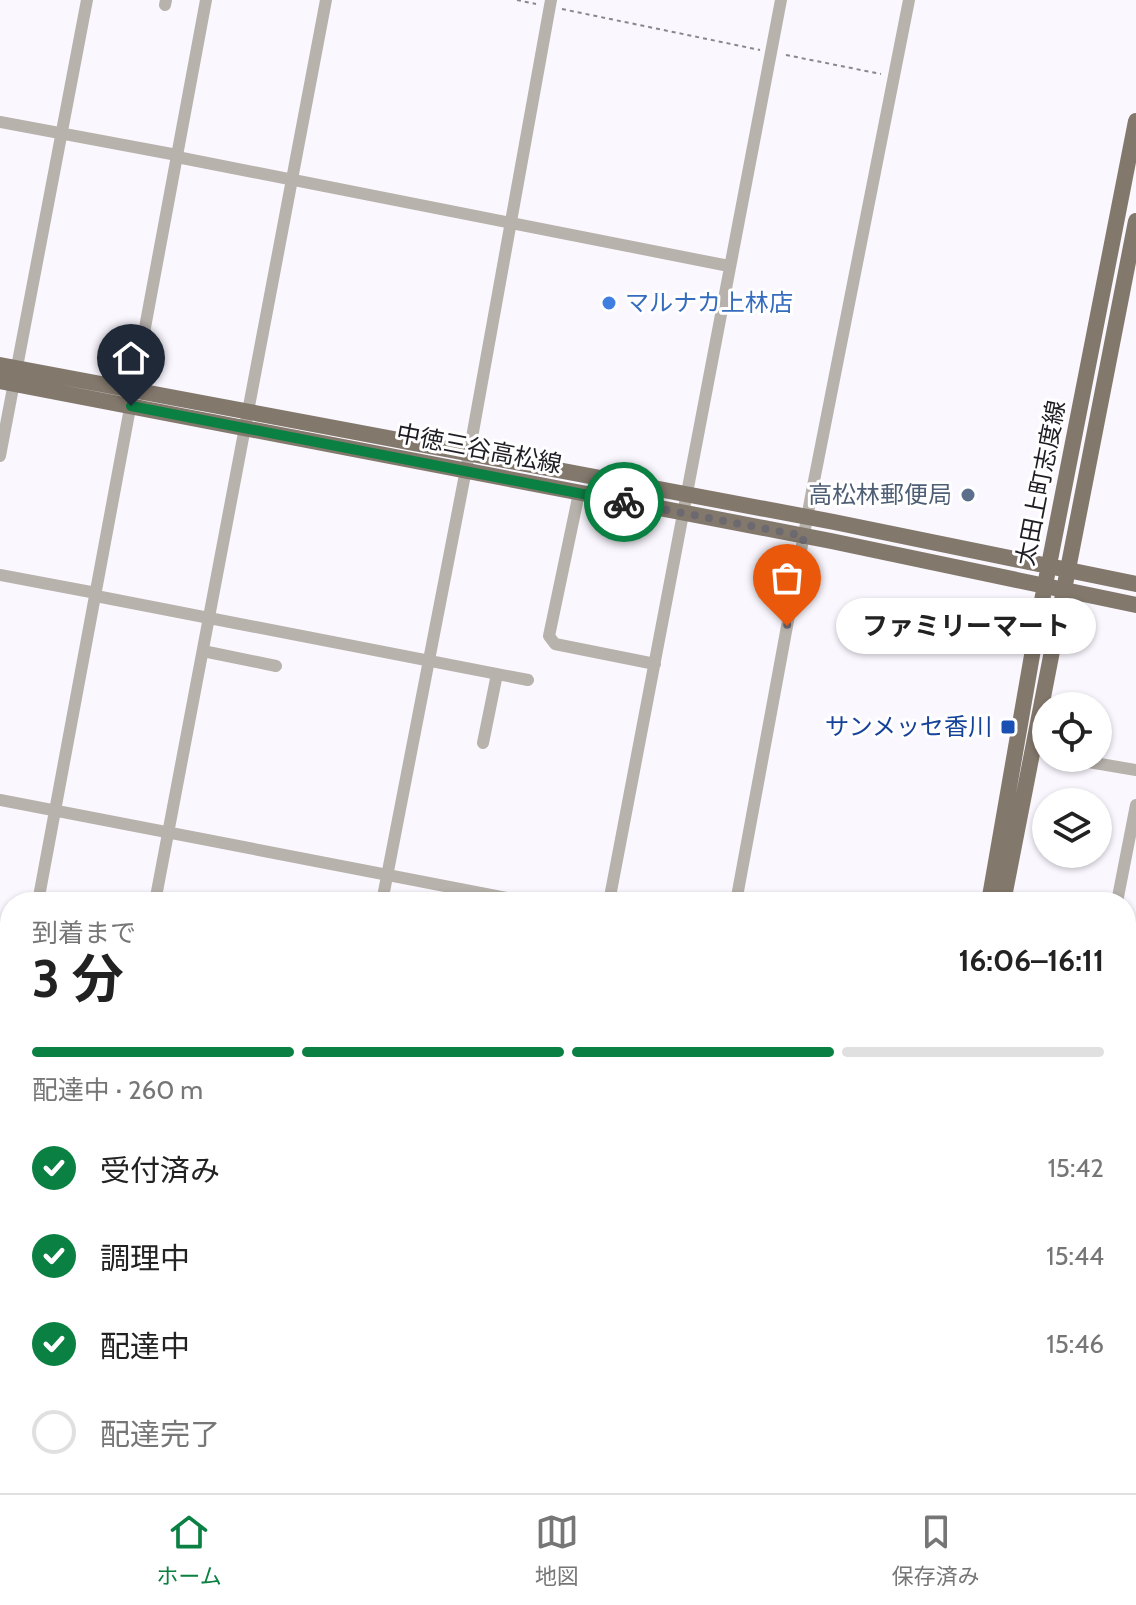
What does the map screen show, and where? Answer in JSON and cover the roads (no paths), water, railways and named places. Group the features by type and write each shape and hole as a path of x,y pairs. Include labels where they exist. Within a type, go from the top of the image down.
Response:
{"main road":[{"name":"太田上町志度線","path":"991,892 1049,566 1136,121"},
{"name":"太田上町志度線","path":"1049,692 1136,221"},
{"name":"中徳三谷高松線","path":"0,365 11,378 248,420 469,454 688,494 1136,584"},
{"name":"中徳三谷高松線","path":"248,420 466,471 804,536 1066,593 1136,605"},
{"name":"太田上町志度線","path":"1005,892 1035,772"}],"street":[{"path":"0,456 11,378 87,0"},
{"path":"40,892 206,0"},
{"path":"157,892 326,0"},
{"path":"611,892 781,0"},
{"path":"738,892 807,517 909,0"},
{"path":"384,892 427,659 466,471 551,3"},
{"path":"0,122 729,266"},
{"path":"579,493 549,636 555,644 655,664"},
{"path":"0,575 528,680"},
{"path":"203,651 276,666"},
{"path":"483,743 497,674"},
{"path":"1112,766 1136,770"},
{"path":"0,800 478,892"},
{"path":"1119,892 1136,805"}],"place":[{"name":"マルナカ上林店","path":"609,303"},
{"name":"高松林郵便局","path":"968,495"},
{"name":"ファミリーマート","path":"787,626"},
{"name":"サンメッセ香川","path":"1008,727"}]}
